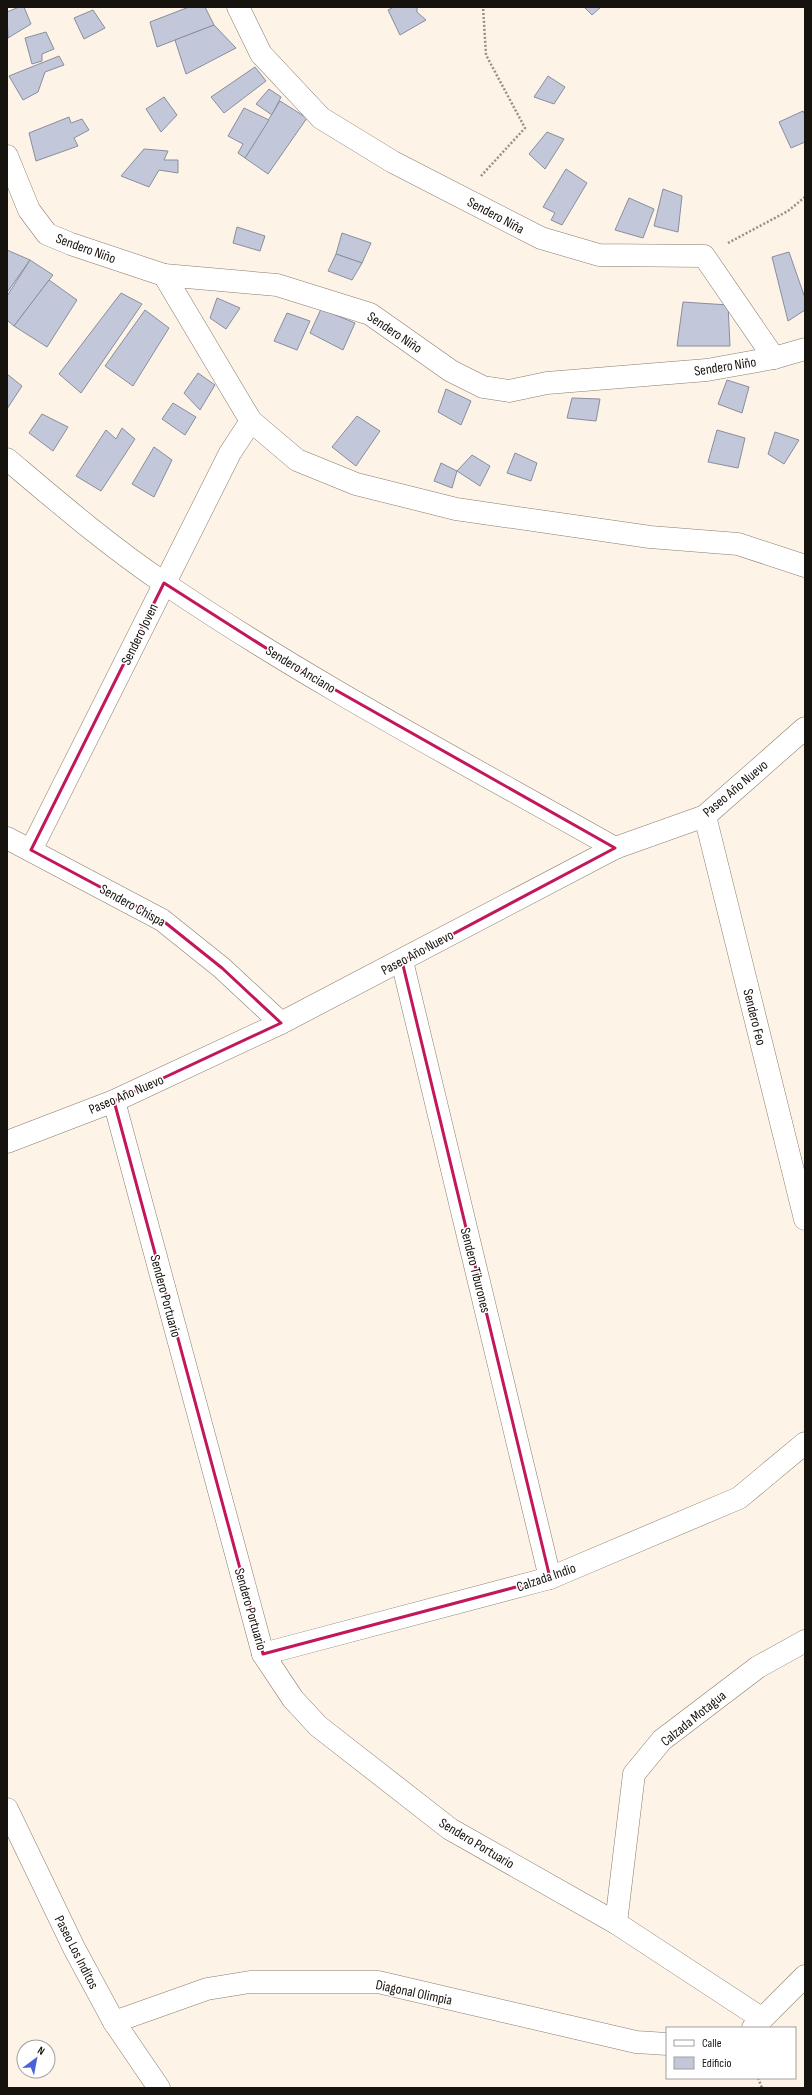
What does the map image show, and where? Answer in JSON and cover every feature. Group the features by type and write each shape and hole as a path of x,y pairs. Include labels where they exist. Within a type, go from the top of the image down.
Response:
{"street":[{"name":"Sendero Niña","path":"238,7 261,54 321,118 393,162 541,238 599,255 704,256"},
{"name":"Sendero Niño","path":"7,156 29,210 47,234 70,244 164,275 278,285 370,314 451,371 483,387 509,391 547,383 707,370 774,358 805,350"},
{"path":"704,256 774,358"},
{"path":"164,275 251,421 297,460 356,484 456,509 650,537 738,544 805,566"},
{"name":"Sendero Joven","path":"31,850 230,453 251,421"},
{"name":"Sendero Anciano","path":"7,460 107,542 164,583 302,671 615,848"},
{"name":"Paseo Año Nuevo","path":"7,1142 114,1101 281,1024 615,848 705,816 805,728"},
{"name":"Sendero Feo","path":"705,816 805,1220"},
{"name":"Sendero Chispa","path":"7,838 162,920 222,968 281,1024"},
{"name":"Sendero Tiburones","path":"402,961 550,1578"},
{"name":"Sendero Portuario","path":"114,1101 263,1654 293,1699 318,1726 450,1829 616,1923 757,2023"},
{"name":"Calzada Indio","path":"263,1654 550,1578 739,1498 805,1443"},
{"name":"Calzada Motagua","path":"616,1923 634,1774 662,1740 758,1667 805,1641"},
{"name":"Paseo Los Inditos","path":"7,1809 74,1948 114,2022 159,2088"},
{"path":"757,2023 805,1976"},
{"name":"Diagonal Olimpia","path":"114,2022 207,1989 250,1982 378,1982 636,2042 666,2044"}],"path":[{"path":"461,197 525,128 486,55 483,7"},
{"path":"704,256 788,211 805,197"}],"highlighted area":[{"path":"164,583 302,671 615,848 402,961 550,1578 263,1654 114,1101 281,1023 222,968 162,920 31,850"}],"building":[{"path":"19,7 24,7 31,24 8,38 7,12"},
{"path":"189,7 205,7 214,25 157,47 150,22"},
{"path":"394,7 417,7 417,12 426,20 400,35 388,10"},
{"path":"584,7 601,7 592,15"},
{"path":"93,10 105,28 84,39 74,18"},
{"path":"214,25 236,48 186,74 175,40"},
{"path":"46,32 54,49 42,54 42,61 32,64 25,38"},
{"path":"59,56 64,65 45,72 38,92 23,100 9,76"},
{"path":"255,67 266,81 224,113 211,97"},
{"path":"548,76 565,87 554,104 534,97"},
{"path":"269,89 281,97 272,115 256,104"},
{"path":"164,97 177,115 161,132 146,109"},
{"path":"280,101 307,118 268,174 245,158"},
{"path":"244,108 269,120 245,158 238,153 243,144 228,136"},
{"path":"803,111 805,115 805,142 791,148 779,122"},
{"path":"69,117 71,123 82,119 89,130 74,138 78,146 36,161 29,133"},
{"path":"547,132 564,139 545,169 529,154"},
{"path":"144,149 168,151 164,160 178,160 178,173 159,170 149,187 121,176"},
{"path":"566,169 587,183 562,225 551,220 555,213 543,207"},
{"path":"663,189 682,196 678,232 654,226"},
{"path":"629,198 654,209 643,238 615,230"},
{"path":"237,227 265,236 260,251 233,243"},
{"path":"342,233 371,243 362,263 336,254"},
{"path":"7,250 30,260 8,291 7,290"},
{"path":"789,252 805,298 805,310 788,321 772,257"},
{"path":"336,254 362,263 352,280 328,271"},
{"path":"30,260 53,275 14,326 7,320 7,296"},
{"path":"49,280 77,300 47,347 14,326"},
{"path":"121,293 142,304 81,393 59,374"},
{"path":"217,298 240,308 226,329 210,318"},
{"path":"683,302 728,305 730,346 677,346"},
{"path":"321,309 355,323 343,350 310,333"},
{"path":"145,310 169,328 133,386 105,366"},
{"path":"287,313 310,321 297,350 274,341"},
{"path":"198,373 215,385 200,410 184,393"},
{"path":"7,374 22,386 7,409"},
{"path":"727,380 749,387 742,413 718,404"},
{"path":"446,389 471,401 461,425 438,412"},
{"path":"572,398 600,399 596,421 567,418"},
{"path":"173,403 196,417 185,435 162,419"},
{"path":"42,414 68,427 53,451 29,433"},
{"path":"357,416 380,431 356,466 332,447"},
{"path":"122,428 135,439 101,491 76,476 106,430 116,439"},
{"path":"717,430 745,438 738,468 708,462"},
{"path":"775,432 799,440 784,464 768,454"},
{"path":"154,447 172,460 154,497 132,484"},
{"path":"515,453 537,463 531,481 507,473"},
{"path":"472,455 490,466 480,486 457,471"},
{"path":"441,463 457,471 452,488 434,481"}]}
